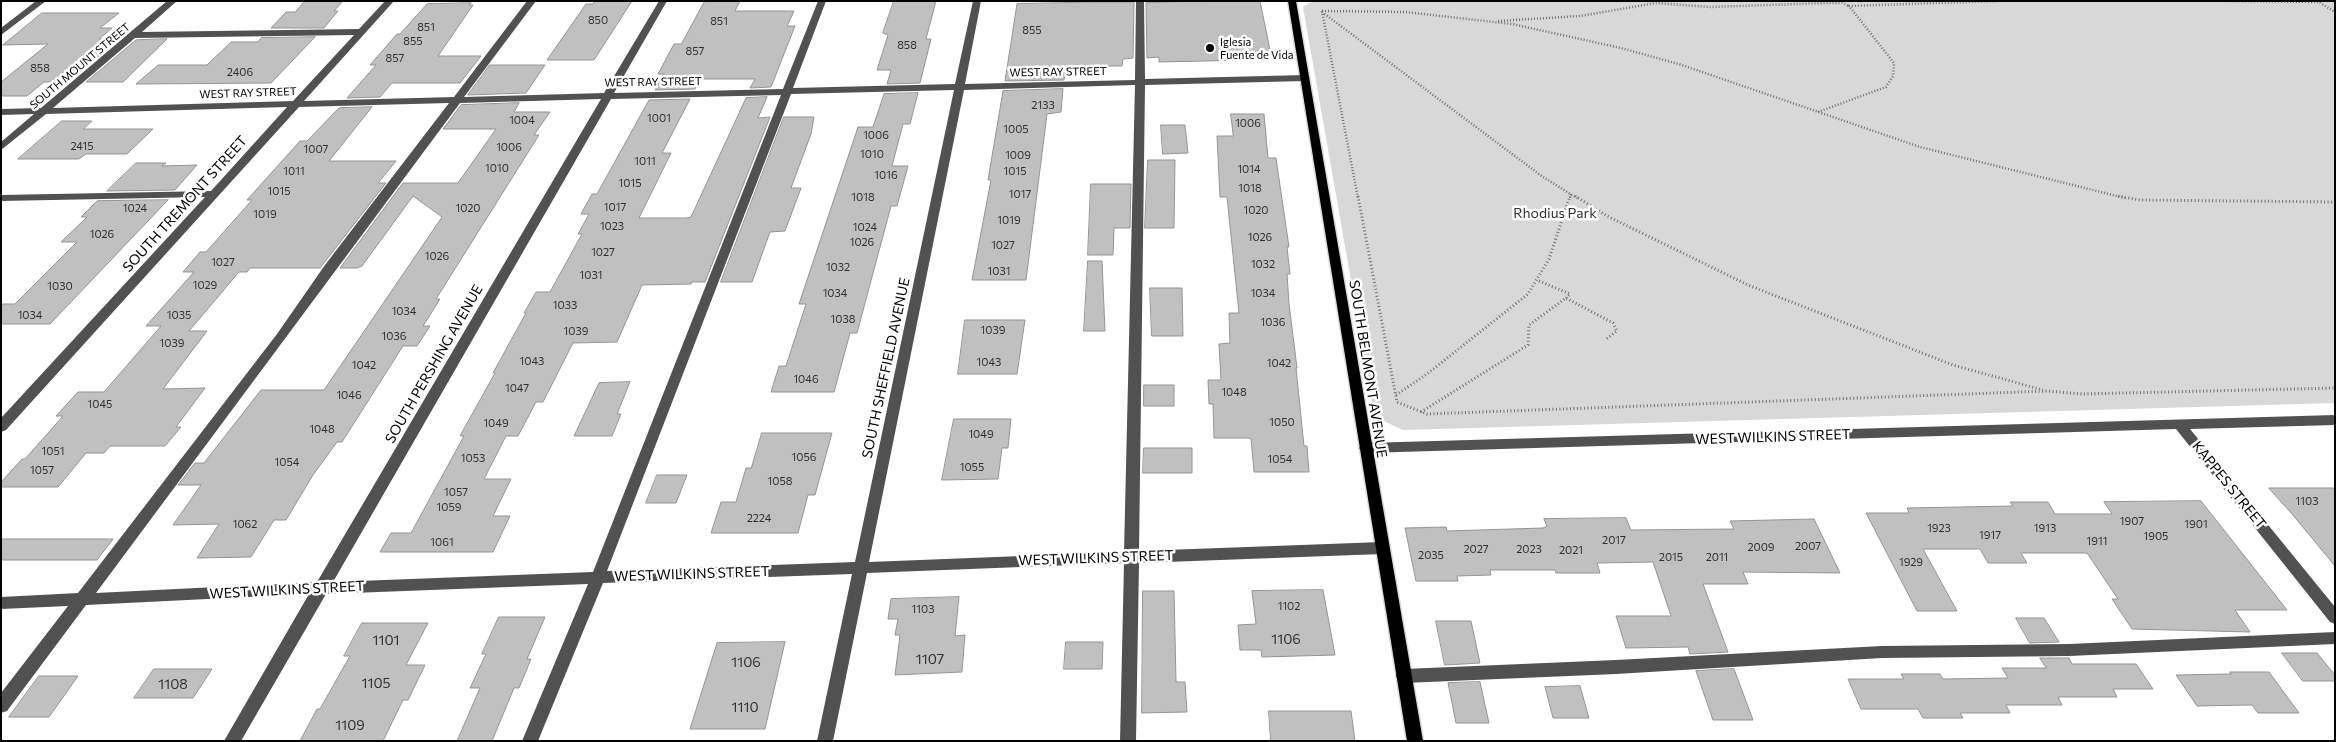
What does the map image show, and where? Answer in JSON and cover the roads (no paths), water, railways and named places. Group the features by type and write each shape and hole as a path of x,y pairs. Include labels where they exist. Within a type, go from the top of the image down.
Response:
{"main road":[{"name":"SOUTH BELMONT AVENUE","path":"1292,1 1415,741"}],"street":[{"path":"1,32 42,1"},
{"name":"SOUTH MOUNT STREET","path":"1,147 174,1"},
{"name":"SOUTH TREMONT STREET","path":"1,427 216,194 390,1"},
{"path":"1,706 200,441 281,337 329,268 532,1"},
{"name":"SOUTH PERSHING AVENUE","path":"232,741 662,1"},
{"path":"530,741 598,578 822,1"},
{"name":"SOUTH SHEFFIELD AVENUE","path":"825,741 977,1"},
{"path":"1128,741 1141,82 1140,1"},
{"path":"133,35 362,32"},
{"name":"WEST RAY STREET","path":"1,112 1305,78"},
{"path":"1,198 216,194"},
{"name":"KAPPES STREET","path":"2180,425 2335,420"},
{"name":"WEST WILKINS STREET","path":"1366,448 2180,425"},
{"name":"KAPPES STREET","path":"2180,425 2334,616"},
{"name":"WEST WILKINS STREET","path":"1,603 321,588 1382,548"},
{"path":"1404,676 1616,667 1882,652 2069,650 2335,638"}],"place":[{"name":"Iglesia Fuente de Vida","path":"1210,48"}],"park label":[{"name":"Rhodius Park","path":"1555,213"}]}
